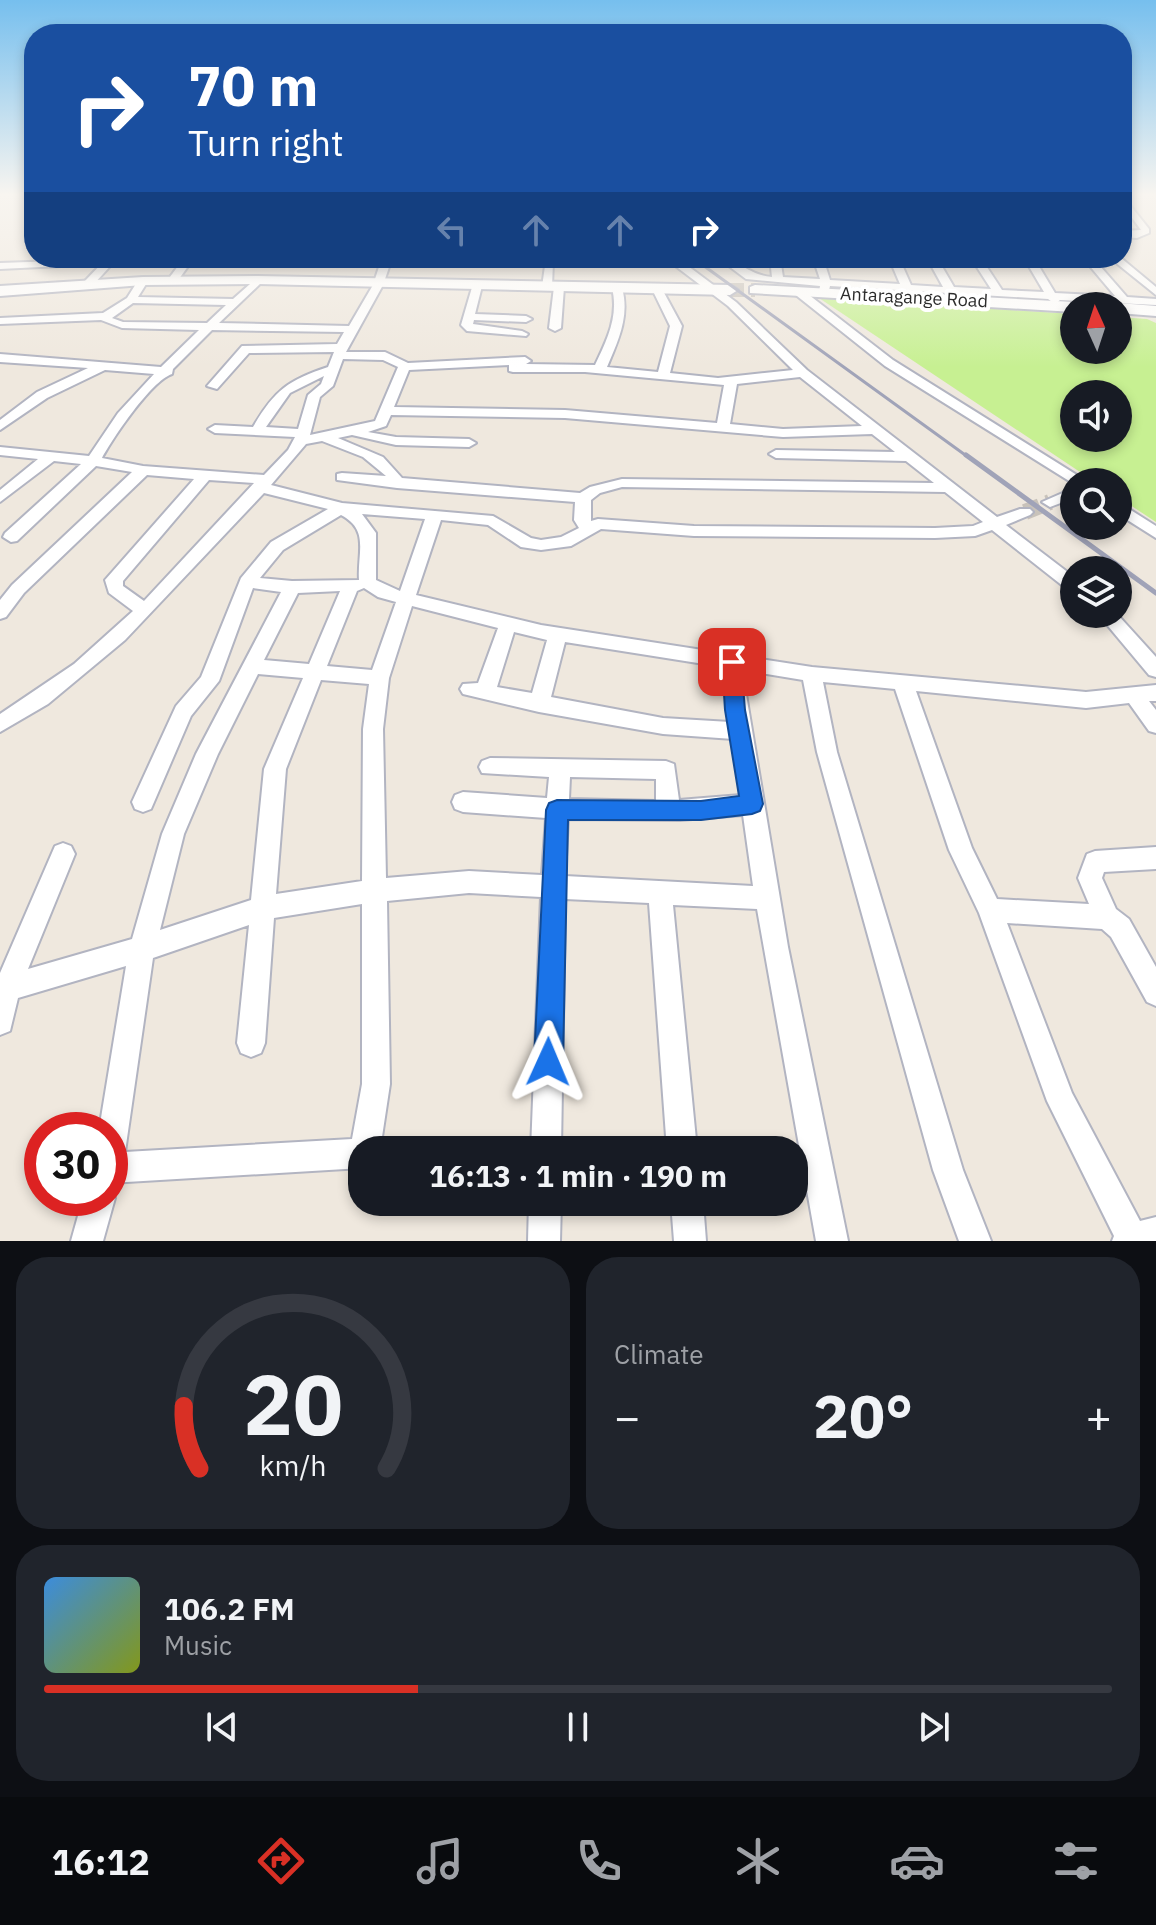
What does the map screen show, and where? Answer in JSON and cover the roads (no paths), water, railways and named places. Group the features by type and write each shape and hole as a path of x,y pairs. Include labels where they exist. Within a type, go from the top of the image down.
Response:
{"street":[{"path":"0,266 24,264"},
{"path":"33,287 53,268"},
{"path":"88,284 103,268"},
{"path":"172,281 182,268"},
{"path":"0,724 74,677 143,609 301,437 314,395 324,389 352,329 378,285 384,268"},
{"path":"477,268 471,286 467,325 471,329 522,334"},
{"path":"552,268 555,328"},
{"path":"598,287 599,268"},
{"path":"684,268 732,304 803,373 1060,576"},
{"path":"738,268 750,277 825,287 906,286 998,292 1060,303"},
{"path":"776,268 778,281"},
{"path":"820,268 825,287"},
{"path":"898,268 906,286"},
{"path":"938,268 950,289"},
{"path":"982,268 998,292"},
{"path":"1036,268 1060,300"},
{"path":"1095,268 1110,292"},
{"path":"1127,268 1156,292"},
{"path":"11,537 93,461 101,444 258,280"},
{"path":"0,291 143,281 258,280 378,285 730,290"},
{"path":"0,321 106,316 131,300 143,281"},
{"name":"Antaragange Road","path":"755,290 825,287 1060,303"},
{"path":"599,370 622,300 617,288"},
{"path":"657,289 676,326 663,377"},
{"path":"796,290 889,363 1060,469"},
{"path":"131,300 236,302"},
{"path":"1132,305 1156,302"},
{"path":"1132,309 1156,314"},
{"path":"106,316 107,320 122,325 352,329"},
{"path":"470,317 526,319"},
{"path":"213,386 246,349 337,358 385,356 395,358 404,367 555,361"},
{"path":"0,358 168,371"},
{"path":"257,431 277,395 290,384 337,358"},
{"path":"0,426 42,395 103,366"},
{"path":"215,429 324,438 381,423 404,367"},
{"path":"513,368 599,370 731,381 803,373"},
{"path":"723,428 731,381"},
{"path":"387,411 565,414 813,433 874,430"},
{"path":"351,432 396,441 469,443"},
{"path":"324,438 367,453 395,474 397,484"},
{"path":"2,454 93,461 143,470 206,474 262,483 341,508 362,521 368,533 359,585 316,672 275,769 251,1043"},
{"path":"776,454 908,457"},
{"path":"0,497 50,457"},
{"path":"0,613 18,589 143,470"},
{"path":"143,609 115,589 114,580 206,474"},
{"path":"342,477 583,498 595,490 635,482 947,488"},
{"path":"407,511 417,485"},
{"path":"583,498 582,520 588,529"},
{"path":"1050,502 1060,498"},
{"path":"143,802 183,712 209,681 247,582 277,546 341,508 407,511 493,521 515,538 541,545 565,542 598,524 694,531 935,533 995,527 1025,512"},
{"path":"367,1136 376,1084 373,729 379,678 435,514"},
{"path":"1132,517 1156,533"},
{"path":"247,582 292,587 359,585 558,634 812,674 1057,698 1146,695 1156,725"},
{"path":"116,1112 142,949 178,818 292,587"},
{"path":"508,624 478,690 663,726 740,731"},
{"path":"1119,628 1156,670"},
{"path":"539,704 558,634"},
{"path":"732,662 764,898 832,1241"},
{"path":"253,666 379,678"},
{"path":"812,674 827,752 861,858 948,1170 975,1241"},
{"path":"903,683 961,850 990,910 1061,1101 1139,1238"},
{"path":"546,1136 553,886 560,766"},
{"path":"490,767 666,770 668,810"},
{"path":"463,802 557,810 668,810 752,804"},
{"path":"0,1021 7,988 63,854"},
{"path":"1156,858 1095,862 1090,878 1107,917 1148,962 1156,993"},
{"path":"7,988 142,949 263,908 374,891 469,882 764,898"},
{"path":"660,894 681,1136"},
{"path":"990,910 1107,917"},
{"path":"128,1167 348,1152"},
{"path":"87,1241 94,1216"},
{"path":"544,1241 545,1216"},
{"path":"688,1216 690,1241"}],"tunnel":[{"path":"730,290 755,290"},
{"path":"1025,512 1050,502"}],"railway":[{"path":"707,268 968,457"},
{"path":"966,455 1156,593"}]}
